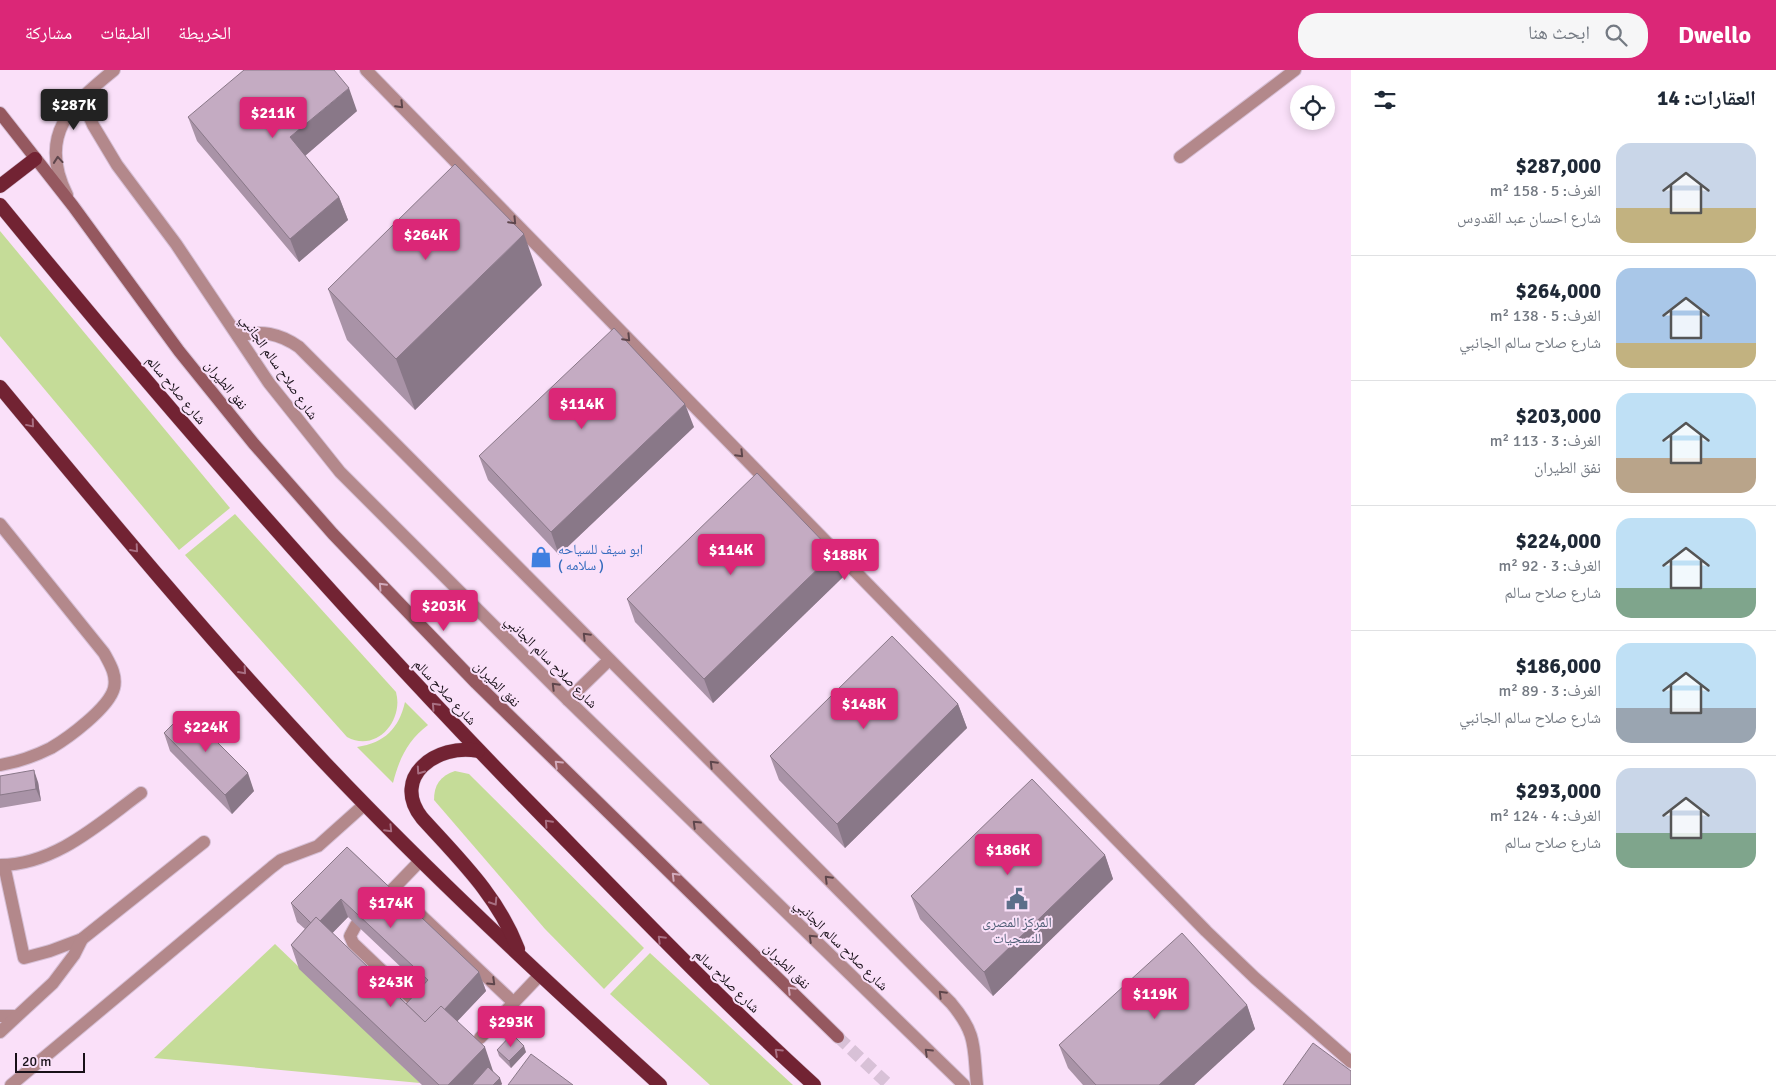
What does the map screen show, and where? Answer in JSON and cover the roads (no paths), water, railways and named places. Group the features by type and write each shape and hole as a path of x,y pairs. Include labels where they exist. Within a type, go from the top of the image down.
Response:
{"highway":[{"path":"0,186 35,159"},
{"name":"شارع صلاح سالم","path":"0,204 223,470 478,751 655,933 814,1085"},
{"path":"0,387 132,546 324,762 420,861 660,1085"},
{"path":"478,751 454,749 432,758 416,776 412,787 412,798 415,809 422,818 489,893 508,926 520,954"}],"main road":[{"path":"0,114 73,206"},
{"name":"نفق الطيران","path":"73,206 179,351 254,444 333,534 503,711 838,1037"}],"street":[{"path":"73,206 60,179 57,149 62,123 82,96 114,70"},
{"path":"366,70 1206,931 1255,978 1351,1062"},
{"path":"1180,157 1295,70"},
{"name":"شارع صلاح سالم الجانبي","path":"82,96 93,125 108,152 176,244 286,406 340,472 568,700 964,1085"},
{"path":"238,336 250,333 276,334 299,347 951,1003 965,1022 974,1043 976,1085"},
{"path":"0,524 104,653 113,669 114,688 106,705 52,747 24,759 0,765"},
{"path":"568,700 609,660"},
{"path":"141,793 68,844 32,860 2,865 24,958 50,952 82,939 204,842"},
{"path":"11,1085 272,867 281,860 318,846 365,804"},
{"path":"420,861 390,892 463,962 514,1003"},
{"path":"356,925 351,932 350,940 414,1001 422,1001 430,995"},
{"path":"0,1032 15,1016 38,999 54,983 74,955 82,939"},
{"path":"480,1038 540,975"},
{"path":"0,1016 15,1016"}],"tunnel":[{"path":"838,1037 889,1085"}],"place":[{"name":"ابو سيف للسياحه ( سلامه )","path":"541,557"},
{"name":"المركز المصرى للنسجيات","path":"1017,899"}]}
